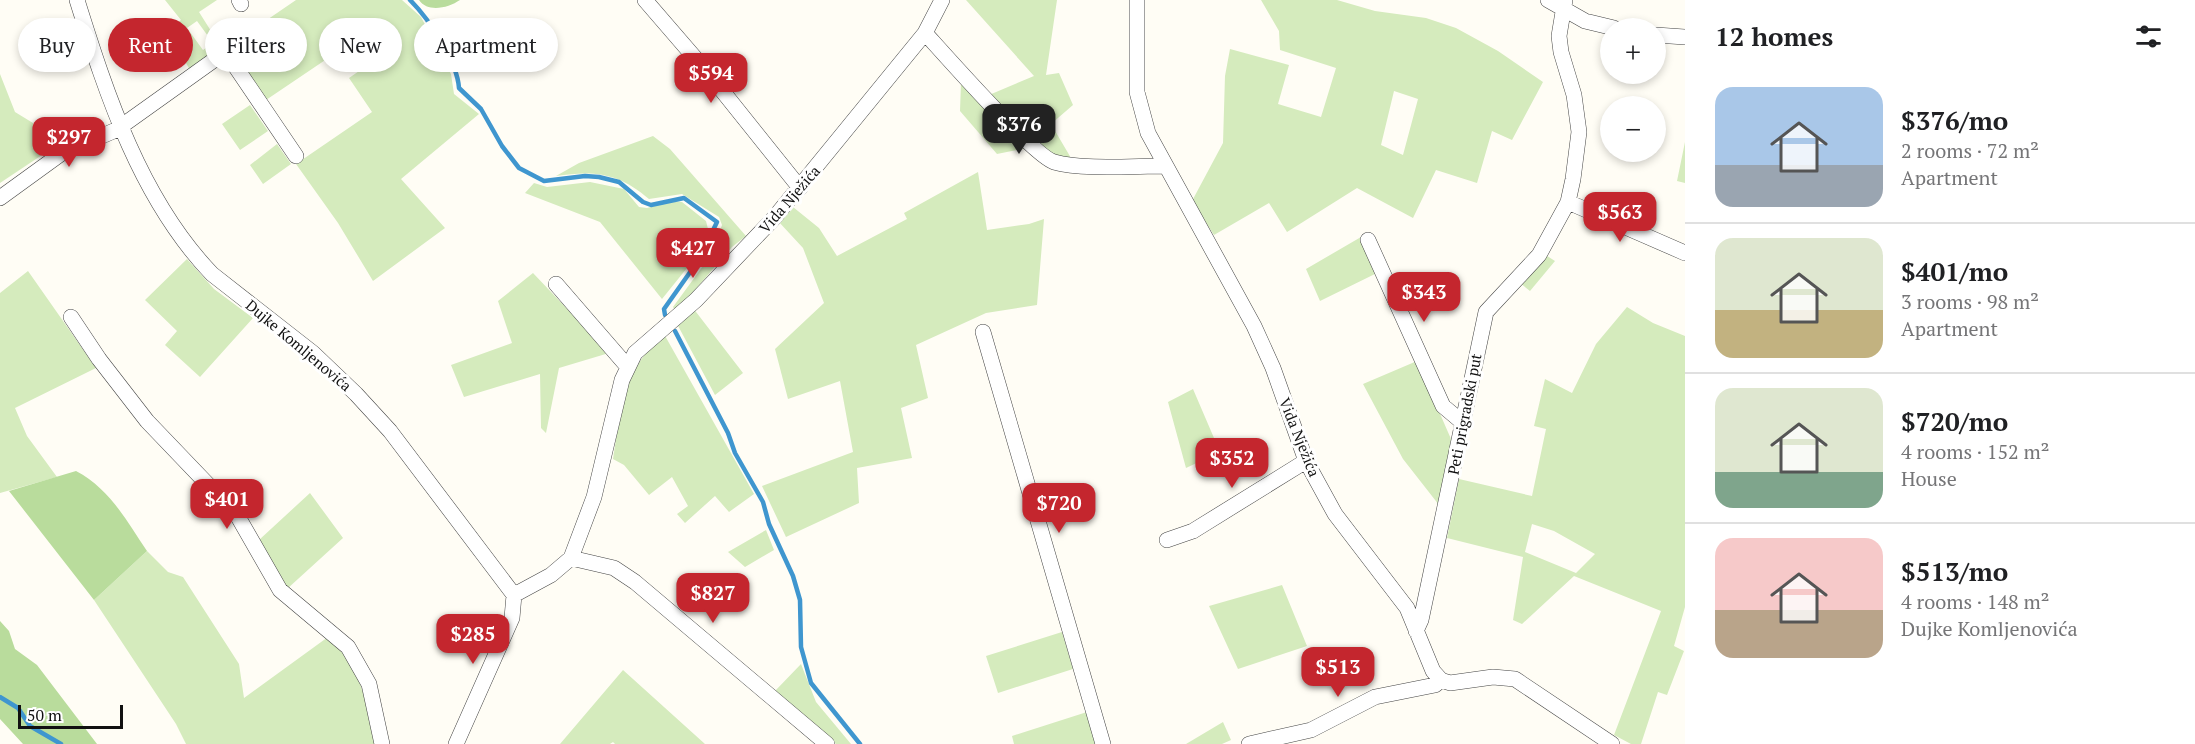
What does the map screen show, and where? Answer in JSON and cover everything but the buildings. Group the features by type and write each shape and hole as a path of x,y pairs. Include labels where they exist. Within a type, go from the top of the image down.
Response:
{"street":[{"name":"Dujke Komljenovića","path":"77,0 121,124 152,191 200,260 212,274 313,353 357,394 390,431 514,595"},
{"path":"645,0 701,64 800,188"},
{"name":"Vida Nježića","path":"571,558 594,496 627,366 635,353 696,300 800,188 925,33 942,0"},
{"name":"Vida Nježića","path":"1137,0 1138,104 1144,124 1164,166 1254,326 1273,368 1306,461 1335,514 1407,608 1433,671 1442,680"},
{"path":"1548,0 1565,5 1585,21 1600,25"},
{"name":"Peti prigradski put","path":"1416,630 1421,620 1441,532 1486,312 1539,255 1568,202 1579,132 1574,95 1561,52 1560,36 1565,5"},
{"path":"925,33 974,87 1051,161 1076,165 1164,166"},
{"path":"1666,36 1685,37"},
{"path":"0,198 62,153 116,129 147,109 218,56 231,60 296,156"},
{"path":"1568,202 1685,253"},
{"path":"1368,240 1443,406 1462,422"},
{"path":"556,284 627,366"},
{"path":"71,317 99,359 147,421 237,515 280,590 348,647 369,684 382,744"},
{"path":"983,332 1103,744"},
{"path":"1167,540 1204,525 1306,461"},
{"path":"460,742 512,618 514,595 551,575 571,558 614,568 635,582 827,744"},
{"path":"1249,744 1294,740 1375,697 1435,685 1442,680 1450,683 1492,678 1515,680 1612,744"}],"green space":[{"path":"165,0 217,0 199,12 205,22 205,32 197,21 193,24 193,18 179,18"},
{"path":"296,0 402,0 422,18 414,18 414,72 450,72 454,94 479,114 401,179 445,228 373,281 338,223 296,164 372,112 349,78 358,72 402,72 402,18 319,18 319,64 266,100 247,72 307,72 307,18 270,18"},
{"path":"419,0 460,0 450,5 433,8"},
{"path":"966,0 1057,0 1046,75 1059,73 1073,105 1051,124 1071,158 1056,156 1049,152 989,95 1034,76"},
{"path":"1261,0 1337,0 1375,11 1426,18 1456,28 1498,51 1543,82 1512,140 1492,131 1477,183 1436,170 1413,218 1357,188 1287,232 1269,203 1214,235 1192,201 1223,143 1225,76 1230,49 1289,65 1278,104 1321,117 1336,68 1280,50 1279,31","holes":["1394,91 1418,99 1403,155 1381,145"]},
{"path":"193,36 203,50 205,49 205,66 193,69"},
{"path":"0,74 15,112 33,123 45,153 0,183"},
{"path":"961,82 1026,148 997,154 960,111"},
{"path":"250,105 268,131 240,150 222,124"},
{"path":"653,136 670,149 746,236 732,247 676,312 673,307 711,255 722,225 719,217 682,194 649,199 627,184 606,176 583,173 556,176 579,163"},
{"path":"1685,142 1685,183 1677,181"},
{"path":"277,144 291,164 263,184 250,165"},
{"path":"978,172 987,230 1029,224 1044,219 1037,305 986,313 916,345 928,398 901,408 912,458 857,468 859,503 786,537 762,486 853,452 840,381 788,399 775,349 824,303 803,248 778,221 793,207 819,228 837,256 907,219 904,213"},
{"path":"590,182 624,189 639,207 647,208 673,201 682,202 706,221 708,229 691,263 662,299 600,222 525,193 534,183 547,187"},
{"path":"1361,237 1379,272 1320,301 1306,269"},
{"path":"1544,254 1555,261 1530,291 1520,283"},
{"path":"187,259 214,289 253,318 200,377 165,345 177,331 145,300"},
{"path":"28,271 96,368 15,408 27,436 57,477 0,493 0,293"},
{"path":"533,273 609,353 559,368 546,433 541,428 540,374 464,397 451,365 512,343 498,301"},
{"path":"1627,307 1653,323 1685,336 1685,607 1674,646 1684,651 1667,695 1658,692 1641,744 1631,744 1614,735 1661,611 1574,576 1522,624 1513,620 1523,557 1447,538 1459,479 1532,496 1546,429 1534,426 1545,379 1572,393 1596,344","holes":["1532,524 1554,531 1595,554 1576,573 1525,552"]},
{"path":"693,308 743,373 715,395 676,322"},
{"path":"664,334 754,494 729,512 715,496 685,523 677,514 688,506 672,477 649,495 624,465 613,459 622,406 631,376 650,348"},
{"path":"1417,361 1451,439 1439,505 1403,459 1363,384"},
{"path":"1193,389 1220,452 1186,468 1168,402"},
{"path":"76,471 88,478 108,496 147,551 94,600 9,491"},
{"path":"310,493 343,538 287,589 259,540"},
{"path":"766,530 774,550 745,567 728,552"},
{"path":"147,551 168,572 183,577 239,664 244,698 328,637 348,661 361,686 376,744 186,744 176,724 94,600"},
{"path":"1282,585 1307,646 1238,669 1209,606"},
{"path":"0,621 9,631 15,649 37,665 97,744 23,744 0,719"},
{"path":"1062,632 1073,669 998,693 986,656"},
{"path":"801,664 816,702 851,744 836,744 775,691"},
{"path":"623,670 705,744 615,744 613,742 610,744 560,744"},
{"path":"1087,712 1097,744 1014,744 1012,736"},
{"path":"1223,722 1231,740 1222,744 1186,744"}],"waterway":[{"path":"410,0 448,53 459,88 481,109 502,146 519,168 544,181 585,176 619,182 643,202 651,205 684,198 717,222 698,261 664,309 665,315"},
{"path":"675,331 728,433 735,453 763,502 769,524 793,576 800,600 801,647 811,683 860,744"},
{"path":"0,697 18,708 30,726 61,744"}]}
